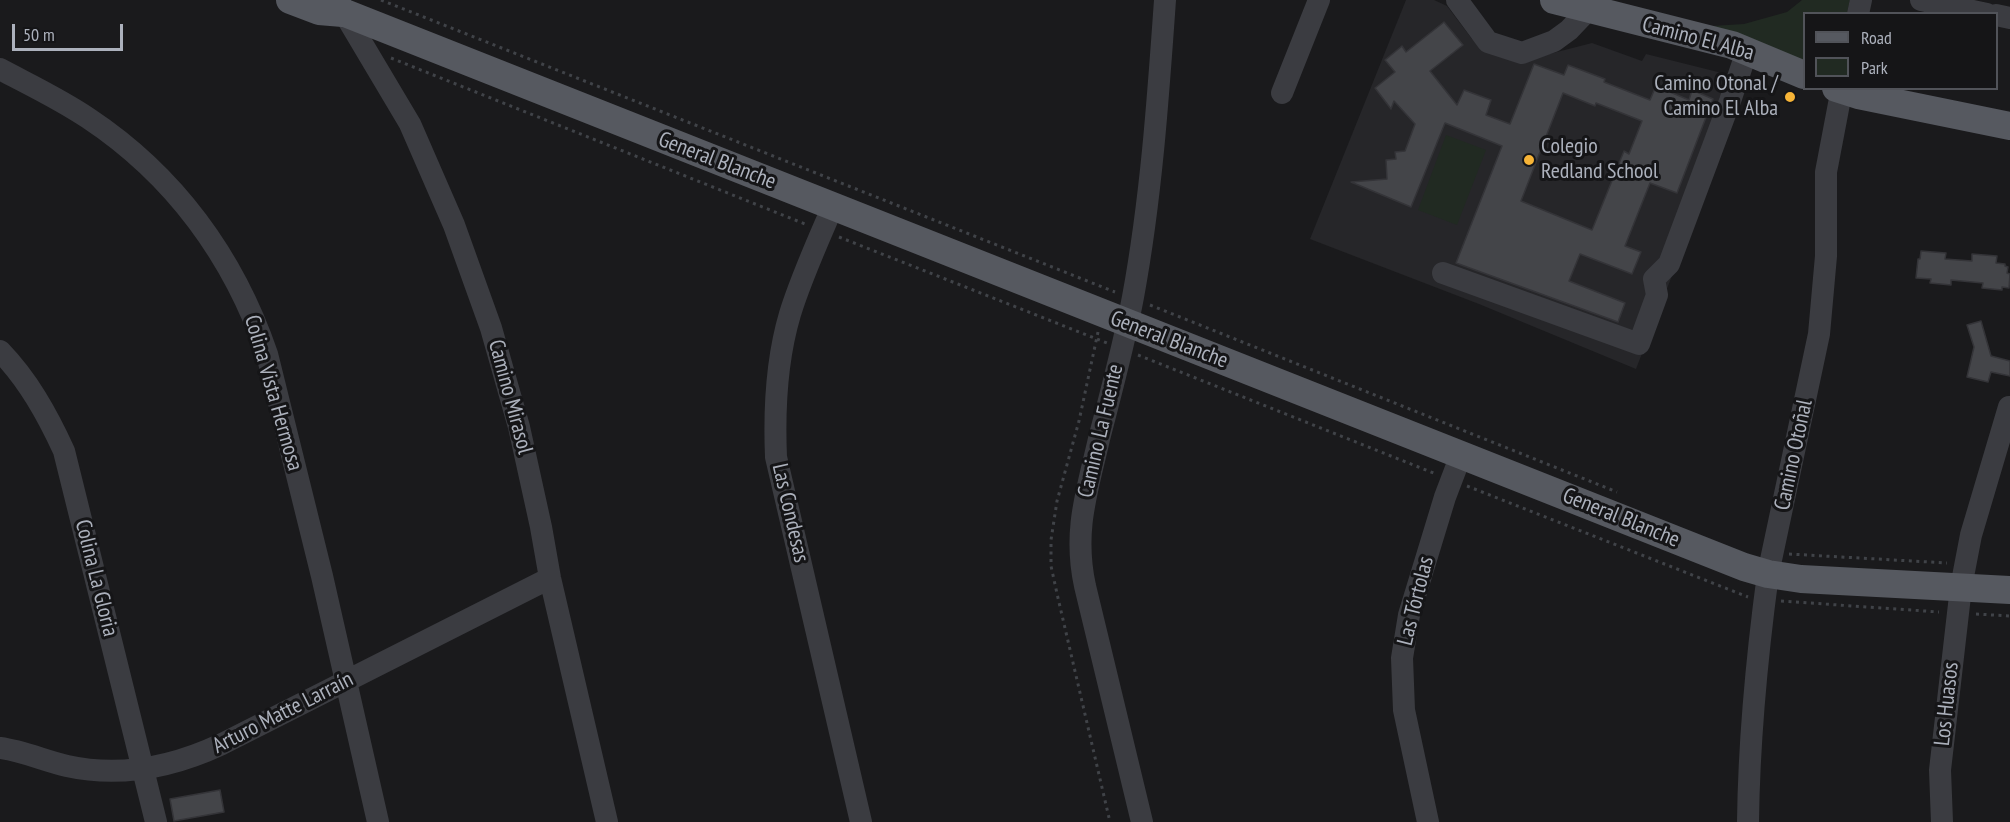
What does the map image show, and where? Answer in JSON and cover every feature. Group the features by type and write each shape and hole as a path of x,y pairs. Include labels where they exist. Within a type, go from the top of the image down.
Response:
{"main road":[{"name":"General Blanche","path":"290,0 319,11 335,4 828,219 1127,324 1456,467 1768,576 2010,590"},
{"name":"Camino El Alba","path":"1554,0 1712,40 1747,51 1803,75"},
{"path":"1845,90 2010,126"}],"street":[{"name":"Camino La Fuente","path":"1142,822 1085,586 1080,553 1084,502 1127,324 1149,198 1165,0"},
{"path":"1282,93 1319,0"},
{"path":"1457,0 1488,42 1522,53 1554,41 1569,30 1588,10"},
{"path":"1921,0 1978,12"},
{"name":"Camino Mirasol","path":"335,4 368,50 410,124 446,204 477,286 506,377 519,427 550,578 608,822"},
{"path":"1443,273 1638,344 1657,296 1653,279 1669,264 1747,51"},
{"name":"Colina Vista Hermosa","path":"0,69 86,116 137,155 188,208 216,245 235,277 267,354 322,576 378,822"},
{"name":"Camino Otoñal","path":"1748,822 1751,737 1768,576 1819,334 1826,256 1826,172 1840,90"},
{"name":"Las Condesas","path":"828,219 791,313 782,351 774,423 776,457 861,822"},
{"name":"Colina La Gloria","path":"0,351 26,382 64,451 156,822"},
{"name":"Los Huasos","path":"1942,822 1940,770 1961,588 1971,535 2009,407"},
{"name":"Las Tórtolas","path":"1428,822 1404,710 1402,658 1409,615 1456,467"},
{"name":"Arturo Matte Larraín","path":"0,748 92,771 142,770 178,762 201,754 550,578"}],"path":[{"path":"381,0 1456,467 1740,595 1768,576 1961,588 2010,616"},
{"path":"368,50 828,219 1626,496"},
{"path":"1768,576 1961,588"}],"shaded area":[{"name":"Colegio Redland School","path":"1406,0 1434,0 1447,6 1472,39 1518,62 1592,43 1642,61 1646,54 1747,81 1636,369 1479,304 1310,239"}],"green space":[{"path":"1802,0 1850,0 1847,12 1803,12 1803,67 1679,28 1744,24 1787,12"},
{"path":"1446,135 1486,150 1457,225 1418,210"}],"building":[{"path":"1444,22 1463,45 1430,71 1457,105 1464,90 1491,100 1486,115 1510,124 1534,64 1564,75 1568,65 1650,100 1656,86 1689,100 1692,90 1713,99 1677,193 1650,183 1625,246 1641,252 1632,274 1580,254 1569,281 1625,303 1618,322 1456,263 1502,146 1445,123 1411,207 1351,182 1387,179 1386,160 1396,159 1395,152 1405,151 1415,124 1394,101 1391,109 1375,88 1395,72 1385,60 1402,46 1406,52","holes":["1563,93 1595,106 1596,103 1642,121 1629,154 1624,151 1592,230 1521,201"]},
{"path":"1921,251 1946,253 1945,259 1972,261 1972,254 1997,256 1996,263 2005,264 2008,267 2009,288 2002,287 2002,290 1982,288 1983,283 1951,280 1951,285 1930,283 1931,279 1916,278"},
{"path":"1981,321 1991,356 2010,361 2010,376 1991,372 1988,382 1967,377 1974,347 1967,325"},
{"path":"220,790 224,812 174,821 170,799"}],"place":[{"name":"Camino Otonal / Camino El Alba","path":"1790,97"},
{"name":"Colegio Redland School","path":"1529,160"}]}
